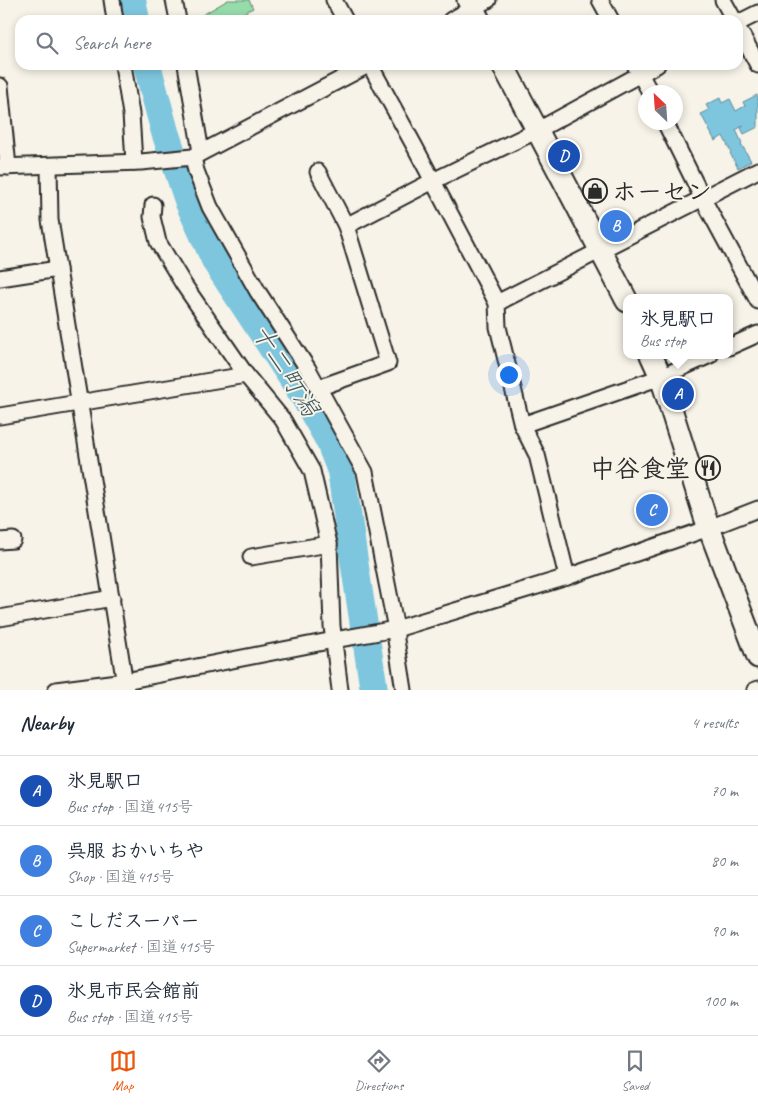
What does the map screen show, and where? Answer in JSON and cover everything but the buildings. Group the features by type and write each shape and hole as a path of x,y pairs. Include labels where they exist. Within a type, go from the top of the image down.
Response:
{"highway":[{"path":"506,70 623,294"},
{"path":"654,359 709,528 758,656"}],"street":[{"path":"112,0 114,15"},
{"path":"174,0 177,15"},
{"path":"334,0 342,15"},
{"path":"600,0 608,15"},
{"path":"723,0 731,15"},
{"path":"460,15 477,7"},
{"path":"743,20 758,13"},
{"path":"743,37 758,65"},
{"path":"124,70 138,162"},
{"path":"187,70 197,154 196,171 210,207 258,292 308,369 365,472 404,690"},
{"path":"0,86 4,167 49,166 138,162 197,154 359,70"},
{"path":"372,70 497,303 498,327 522,425 538,456 567,577"},
{"path":"346,226 538,130 636,70"},
{"path":"639,70 646,85"},
{"path":"669,130 703,199 758,301"},
{"path":"49,166 50,220 125,685"},
{"path":"497,303 758,170"},
{"path":"318,172 346,226 388,363 318,388"},
{"path":"153,205 152,217 158,242 184,285 246,376 283,420 312,471 329,544 338,640 340,690"},
{"path":"0,278 58,269"},
{"path":"733,344 758,334"},
{"path":"522,425 661,377 701,359"},
{"path":"0,416 246,376"},
{"path":"56,690 125,685 393,630 567,577 758,509"},
{"path":"251,557 329,544"},
{"path":"0,618 112,598"}],"green space":[{"path":"228,0 249,0 253,8 240,15 202,15"}],"water":[{"path":"757,95 758,127 744,134 741,128 744,125 736,130 742,147 751,161 738,168 723,136 715,141 701,114 709,110 706,105 720,98 722,103 730,99 736,111 745,106 743,102"}],"waterway":[{"name":"十二町潟","path":"132,0 135,15"},
{"name":"十二町潟","path":"148,70 165,132 189,203 216,262 304,396 329,440 341,471 374,690"}],"place":[{"name":"氷見市民会館前","path":"564,156"},
{"name":"ホーセン","path":"595,191"},
{"name":"呉服 おかいちや","path":"616,226"},
{"name":"氷見駅口","path":"678,394"},
{"name":"中谷食堂","path":"708,468"},
{"name":"こしだスーパー","path":"652,510"}]}
